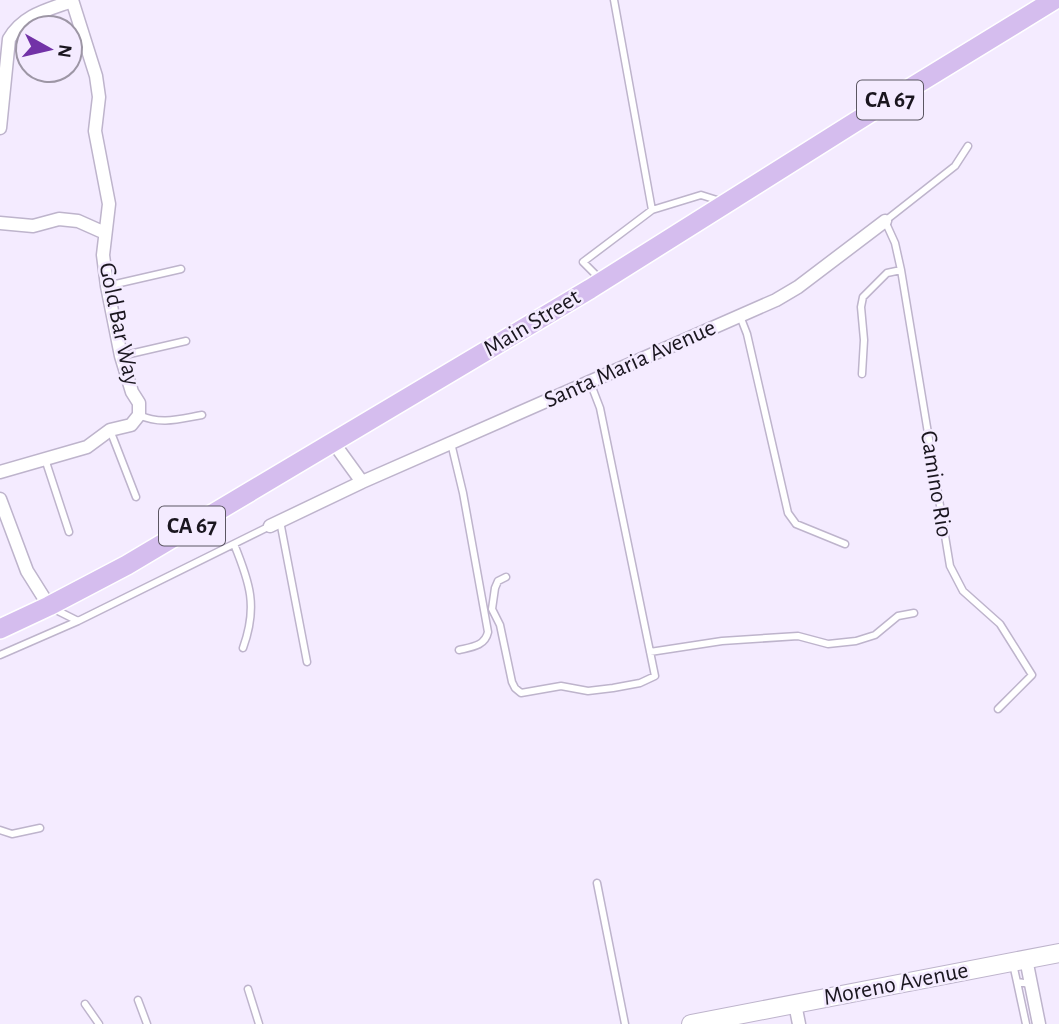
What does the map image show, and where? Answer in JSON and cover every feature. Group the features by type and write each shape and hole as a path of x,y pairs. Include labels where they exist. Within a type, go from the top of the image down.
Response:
{"main road":[{"name":"Main Street","path":"0,629 127,565 602,280 1054,0"}],"street":[{"path":"0,128 9,39 16,27 28,17 72,1"},
{"name":"Gold Bar Way","path":"0,472 87,447 110,430 131,425 139,415 139,403 132,392 121,356 103,255 109,204 95,131 99,97 96,76 72,1"},
{"path":"0,223 33,226 59,219 78,221 104,233"},
{"name":"Santa Maria Avenue","path":"275,524 362,482 776,300 798,287 885,221"},
{"path":"333,442 362,482"},
{"path":"0,499 27,571 49,606"},
{"name":"Moreno Avenue","path":"691,1024 1059,953"},
{"path":"1019,960 1039,1024"},
{"path":"795,1004 799,1024"}],"lane":[{"path":"614,0 652,210"},
{"path":"885,221 955,166 968,146"},
{"path":"602,280 583,262 652,210 701,195 727,203"},
{"name":"Camino Rio","path":"885,221 895,243 901,270 950,566 963,591 1000,624 1032,675 998,709"},
{"path":"107,286 181,269"},
{"path":"862,374 863,297 887,273 901,270"},
{"path":"740,316 747,334 788,513 796,524 845,544"},
{"path":"121,356 186,341"},
{"path":"506,577 498,581 492,608 500,625 512,682 521,693 561,686 588,691 640,683 655,676 600,408 590,382"},
{"path":"139,415 152,421 167,422 202,415"},
{"path":"110,430 136,497"},
{"path":"451,443 463,493 488,632 485,641 479,645 459,650"},
{"path":"45,459 69,533"},
{"path":"275,524 307,662"},
{"name":"Santa Maria Avenue","path":"0,655 78,621 275,524"},
{"path":"234,544 250,591 252,620 243,648"},
{"path":"49,606 78,621"},
{"path":"650,652 722,641 798,636 828,644 856,641 875,635 898,616 914,613"},
{"path":"0,830 12,834 40,828"},
{"path":"597,883 625,1024"},
{"path":"1024,983 1026,1024"},
{"path":"248,989 259,1024"},
{"path":"138,1000 147,1024"},
{"path":"85,1004 99,1024"}]}
